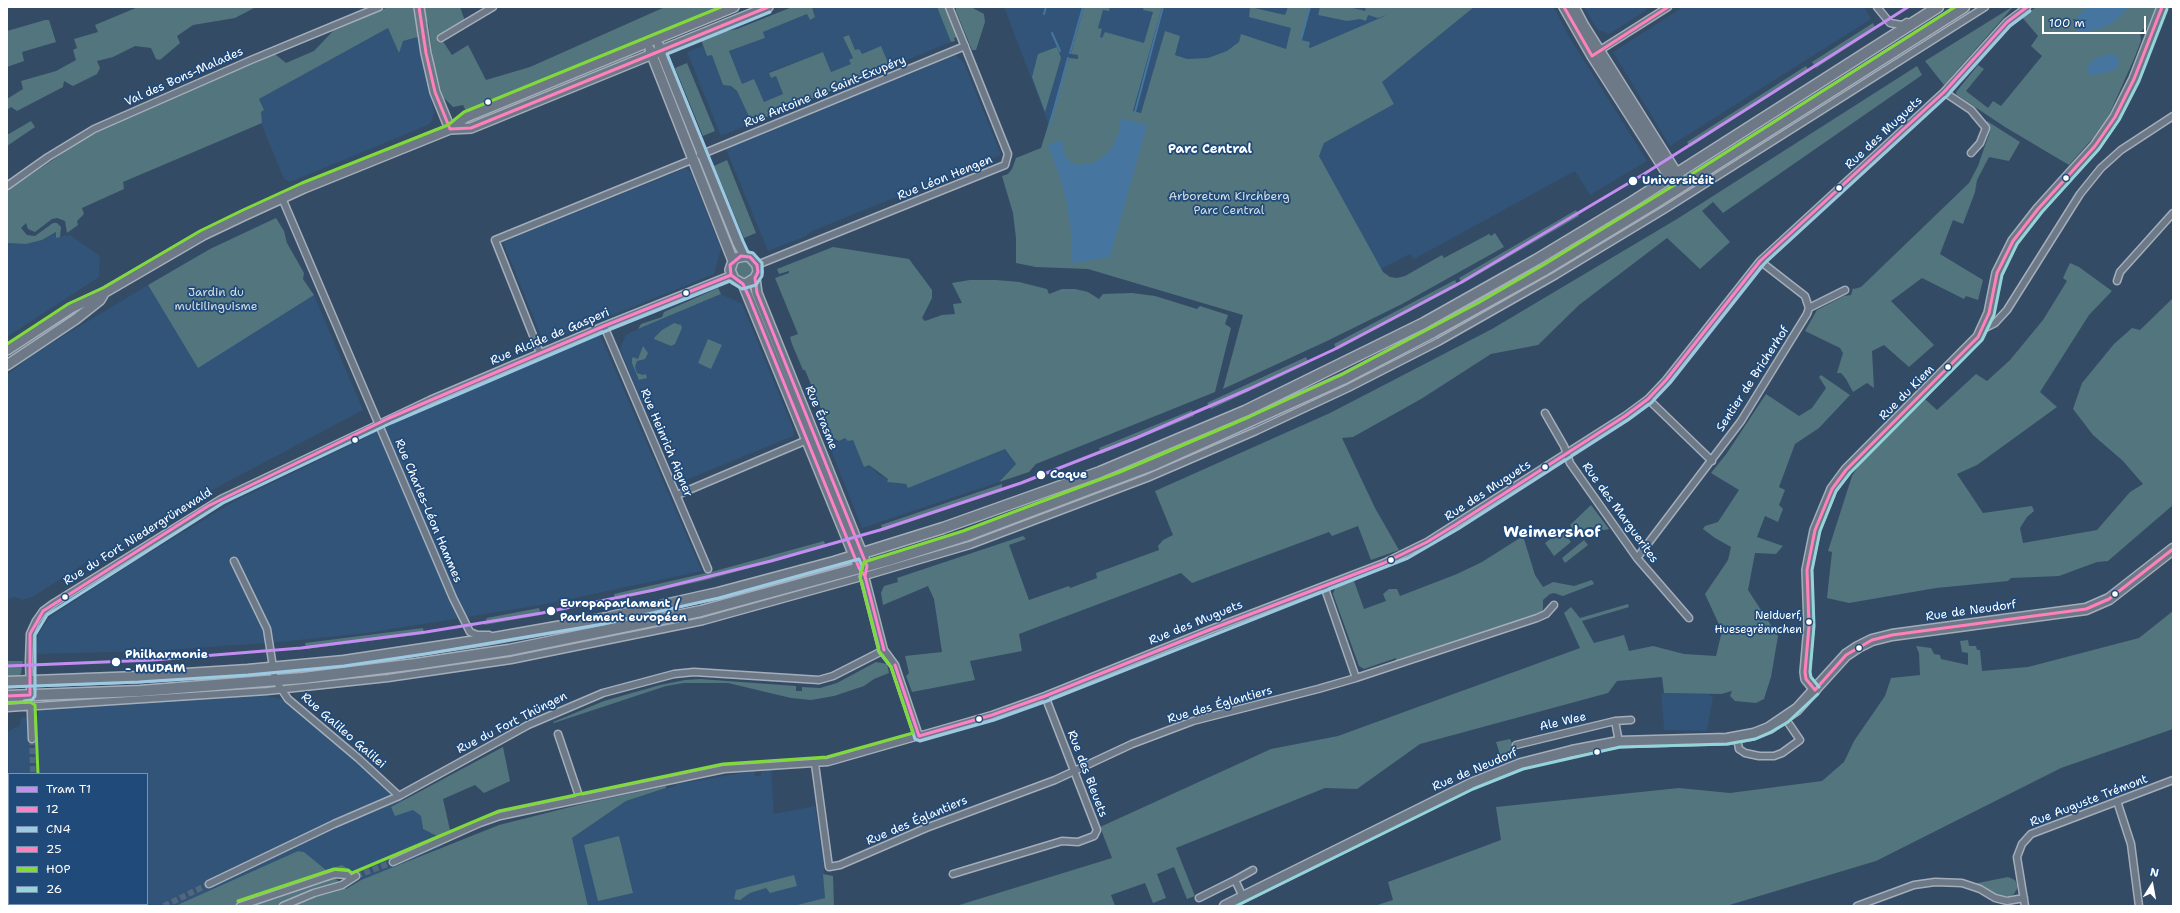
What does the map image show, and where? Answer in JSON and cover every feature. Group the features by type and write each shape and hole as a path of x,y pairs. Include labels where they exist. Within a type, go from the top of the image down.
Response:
{"main road":[{"path":"419,7 435,92 450,129"},
{"path":"7,350 71,308 105,292 204,235 282,198 450,129 466,117 734,7"},
{"path":"450,129 470,128 768,7"},
{"path":"1564,7 1596,53 1681,187"},
{"path":"1574,7 1596,53"},
{"path":"7,682 160,676 274,668 368,658 541,630 718,592 858,554 943,528 1100,472 1245,411 1363,354 1474,296 1673,175 1938,7"},
{"path":"7,696 237,684 510,655 736,602 864,570 965,536 1142,469 1346,383 1543,271 1681,187 1964,7"},
{"name":"Rue du Kiem","path":"1815,690 1806,679 1805,672 1809,626 1807,570 1811,549 1823,509 1832,489 1846,470 1964,353 1983,329 1989,313 1997,273 2013,240 2038,209 2095,146 2115,117 2134,78 2162,7"},
{"path":"656,39 738,243 745,256"},
{"path":"647,43 733,261"},
{"path":"755,278 748,283 743,284 738,282 731,275 730,270 733,261 736,258 745,256 750,257 757,265"},
{"name":"Rue Érasme","path":"757,265 758,272 755,278 757,293 864,570"},
{"name":"Rue Érasme","path":"743,284 808,440 858,554"},
{"path":"7,365 76,319 100,300 105,292"},
{"name":"Rue de Neudorf","path":"1225,906 1478,781 1542,758 1619,742 1737,738 1769,728 1785,718 1815,690 1846,655 1872,640 1892,635 2086,609 2109,599 2173,549"}],"street":[{"name":"Val des Bons-Malades","path":"7,186 48,157 94,129 251,60 379,7"},
{"path":"441,38 493,7"},
{"name":"Rue Léon Hengen","path":"757,265 999,169 1005,165 1008,154 949,7"},
{"path":"1596,53 1668,7"},
{"path":"1877,7 1888,22 1902,25 1930,7"},
{"path":"7,708 208,697 282,690 388,678 510,655 613,640 745,609 864,570 933,556 970,545 1147,478 1256,431 1346,383 1438,342 1556,275 1762,148 1985,7"},
{"name":"Rue des Muguets","path":"393,862 484,822 580,799 724,769 785,764 815,764 836,760 992,715 1384,563 1427,542 1567,453 1648,399 1666,380 1760,262 1944,92 2007,22 2026,7"},
{"name":"Rue Antoine de Saint-Exupéry","path":"540,353 495,240 965,46"},
{"path":"1944,92 1971,110 1986,128 1985,134 1980,143 1971,153"},
{"path":"1983,329 1995,323 2007,310 2080,194 2101,168 2121,150 2173,116"},
{"name":"Rue Charles-Léon Hammes","path":"282,198 450,589 470,632 477,635 532,627 541,630"},
{"path":"2116,281 2120,272 2173,213"},
{"path":"1760,262 1805,296 1809,308 1845,290"},
{"name":"Rue Alcide de Gasperi","path":"379,423 604,326 731,275"},
{"name":"Sentier de Bricherhof","path":"1637,558 1712,461 1745,414 1807,314 1809,308"},
{"name":"Rue Heinrich Aigner","path":"604,326 708,569"},
{"path":"1648,399 1712,461"},
{"name":"Rue des Marguerites","path":"1545,413 1567,453 1570,463 1637,558 1689,618"},
{"name":"Rue du Fort Niedergrünewald","path":"32,739 29,681 29,641 32,629 43,611 221,499 379,423"},
{"path":"677,495 808,440"},
{"path":"914,552 933,556"},
{"path":"234,561 267,629 276,680"},
{"path":"864,570 884,650 894,665 919,736"},
{"path":"1324,586 1356,678"},
{"path":"736,602 745,609"},
{"name":"Rue des Églantiers","path":"815,764 829,867 840,866 880,850 926,828 1055,780 1132,744 1193,721 1318,690 1356,678 1537,618 1546,614 1554,605"},
{"name":"Rue du Fort Thüngen","path":"209,884 334,824 399,796 528,725 603,693 674,674 694,672 819,680 833,676 884,650"},
{"name":"Rue Galileo Galilei","path":"276,680 288,699 358,758 399,796"},
{"path":"208,697 237,684"},
{"name":"Rue des Bleuets","path":"954,874 1062,841 1078,842 1094,836 1097,830 1044,696"},
{"path":"1737,738 1739,749 1745,753 1759,756 1774,756 1782,753 1800,740 1785,718"},
{"name":"Ale Wee","path":"1516,745 1615,721 1631,720"},
{"path":"1615,721 1619,742"},
{"path":"558,734 580,799"},
{"name":"Rue Auguste Trémont","path":"2025,906 2018,857 2022,844 2031,834 2173,780"},
{"path":"2117,801 2131,844 2139,906"},
{"path":"1199,898 1254,870"},
{"path":"240,906 335,874 353,877 342,885 314,893 283,906"},
{"path":"1235,880 1243,897"},
{"path":"1857,906 1914,885 1935,882 1962,883 2007,901 2024,898"}],"shaded area":[{"path":"812,7 937,7 951,42 890,67 881,47 861,54 855,50 849,35 843,37 853,59 851,64 831,72 823,52 769,72 776,76 783,95 764,102 742,84 729,51 765,38 763,32 807,14 810,19 815,14"},
{"path":"1004,7 1406,7 1310,48 1308,48 1310,42 1290,37 1287,49 1150,115 1120,107 1068,101 1049,125"},
{"path":"1474,7 1554,7 1568,35 1647,161 1590,195 1575,171 1414,259 1410,254 1381,269 1319,156 1321,148 1324,143 1394,104 1381,82"},
{"path":"1584,7 1645,7 1647,10 1609,34 1598,30"},
{"path":"1683,7 1864,7 1871,19 1670,146 1613,52"},
{"path":"2087,7 2128,7 2116,21 2100,29 2084,32 2076,30 2073,22"},
{"path":"388,28 399,49 403,41 419,37 434,112 432,121 428,125 290,182 284,179 261,123 259,99"},
{"path":"703,46 707,56 712,54 723,85 731,86 737,91 752,123 721,136 687,52"},
{"path":"2112,54 2118,57 2119,64 2114,70 2092,76 2088,73 2087,67 2091,61 2101,56"},
{"path":"956,55 964,63 1001,155 812,231 806,236 768,251 726,149"},
{"path":"1121,118 1147,125 1110,257 1072,263 1071,231 1067,203 1061,180 1048,145 1062,140 1064,154 1070,162 1079,165 1093,163 1105,155 1113,146 1119,132"},
{"path":"686,168 691,173 721,249 714,274 547,342 543,341 503,242"},
{"path":"57,232 56,237 70,235 100,256 99,277 7,337 7,243 26,244 42,240"},
{"path":"148,285 192,356 209,360 314,295 363,410 214,489 94,562 87,562 34,596 22,600 15,597 7,599 7,375 35,353"},
{"path":"721,294 742,304 794,431 793,436 681,482 650,411 645,409 620,350 626,334 628,335 629,333"},
{"path":"600,335 702,571 541,605 367,633 280,642 152,651 36,654 38,634 50,617 134,562 235,501 367,437 390,421 554,352 557,353"},
{"path":"846,438 853,440 869,465 878,474 888,479 887,481 899,484 906,484 1005,449 1016,464 999,482 862,528 829,445"},
{"path":"1661,693 1708,694 1713,697 1707,731 1664,730"},
{"path":"255,694 288,699 404,801 391,807 413,810 421,816 423,829 437,836 443,846 392,869 361,880 342,865 326,870 304,852 298,851 175,906 7,906 8,904 148,905 148,773 8,773 7,854 7,732 20,725 21,717 36,718 39,711 45,707"},
{"path":"771,770 774,814 815,806 824,866 825,898 793,906 588,906 572,838 626,801 675,786 677,784 754,771 755,776 761,776 761,771"}],"green space":[{"path":"138,7 256,7 235,18 193,25 177,36 180,43 160,60 156,59 151,48 135,46 113,57 97,61 100,68 97,74 73,86 64,81 63,87 17,111 11,107 7,110 7,99 23,89 21,81 56,71 76,60 73,50 77,48 74,39 98,32 95,25"},
{"path":"388,7 460,7 465,21 440,37 452,55 468,45 486,80 530,67 665,7 723,7 466,111 463,105 453,107 443,97 434,66 428,22 416,23 418,37 403,41 399,53 388,28 259,99 264,110 261,112 262,123 123,182 124,189 82,208 84,214 77,221 78,225 67,233 65,221 57,218 52,219 35,232 28,229 26,223 21,228 27,235 35,236 53,223 57,223 61,227 60,237 56,238 56,232 42,240 26,244 7,243 7,191 88,136 275,54 286,63 314,51 333,31"},
{"path":"792,7 812,7 815,17 810,20 807,14 763,32 765,38 729,51 742,84 754,79 764,102 783,94 776,76 771,78 769,73 823,52 831,72 851,64 849,60 853,58 843,37 849,35 855,50 859,49 862,54 881,46 890,67 752,123 737,91 731,86 723,85 712,55 707,56 701,40 717,33 737,29"},
{"path":"937,7 945,7 957,37 954,38 955,41 951,42"},
{"path":"956,7 971,7 984,14 985,22 976,50 972,50 956,11"},
{"name":"Arboretum Kirchberg Parc Central","path":"1084,7 1110,7 1109,11 1103,10 1098,28 1102,29 1100,37 1102,38 1105,32 1144,43 1153,12 1143,10 1144,7 1162,7 1133,111 1141,113 1165,31 1180,36 1175,55 1187,59 1208,58 1227,51 1239,42 1241,34 1286,49 1291,28 1249,17 1250,7 1285,15 1288,7 1310,7 1301,40 1310,42 1310,48 1387,15 1378,18 1368,15 1366,21 1360,19 1347,21 1318,15 1320,7 1349,7 1365,11 1366,7 1474,7 1382,82 1394,104 1324,143 1319,156 1383,272 1390,277 1397,278 1405,276 1442,255 1444,258 1489,234 1491,236 1495,233 1504,247 1402,304 1327,341 1223,389 1243,315 1088,269 1036,267 1016,263 1016,238 1013,213 1002,176 1008,174 1012,169 1016,158 1041,148 1069,58 1078,59 1078,55 1071,54"},
{"path":"2013,7 1944,85 1925,61"},
{"path":"2037,7 2157,7 2148,29 2145,28 2140,32 2141,41 2109,115 2093,138 2069,165 2005,127 1957,95 1956,92 1978,65 1984,69 1966,91 1988,108 1993,101 2001,106 2042,56 2031,46 2038,36 2021,16"},
{"path":"49,20 56,42 22,52 24,61 7,67 7,31"},
{"path":"1873,23 1876,29 1816,68 1812,62"},
{"path":"1057,47 1061,58 1045,112 1032,77 1038,54"},
{"path":"632,55 633,58 471,124 470,121"},
{"path":"687,63 715,131 703,136 675,68"},
{"path":"1806,66 1809,71 1690,147 1687,142"},
{"path":"1917,66 1922,75 1723,213 1713,202 1702,211 1730,242 1700,269 1667,238 1579,305 1538,345 1491,354 1421,399 1353,437 1342,438 1375,508 1399,550 1371,560 1358,526 1332,536 1329,532 1192,583 1181,573 1019,634 1022,651 970,661 975,680 912,692 906,676 909,673 905,656 942,652 934,599 928,586 883,605 881,593 884,586 898,582 897,578 1023,536 1026,539 1009,545 1029,600 1069,586 1070,588 1097,578 1096,573 1159,550 1158,546 1163,540 1173,535 1155,491 1330,413 1492,329 1677,219"},
{"path":"31,121 35,127 7,146 7,135"},
{"path":"1987,121 2020,142 2009,161 1989,157 1977,180 1975,192 1963,224 1953,220 1940,254 1983,280 1978,300 1966,296 1964,299 1922,278 1891,301 1934,345 1909,367 1884,345 1872,351 1874,388 1867,383 1853,392 1841,373 1837,373 1843,353 1840,348 1805,331 1817,310 1844,296 1851,295 1853,288 1861,287 1969,183 1978,166 1990,131 1986,123"},
{"path":"727,160 756,233 744,238 714,166"},
{"path":"702,164 738,250 735,252 700,165"},
{"path":"1576,210 1579,216 1462,284 1459,278"},
{"name":"Jardin du multilinguisme","path":"276,218 284,231 287,243 304,273 303,279 314,295 198,368 148,285 210,249"},
{"path":"833,247 909,259 932,290 932,298 922,318 925,321 942,315 955,314 953,304 962,303 952,283 970,280 1019,282 1047,289 1049,294 1062,289 1075,289 1088,292 1099,299 1103,294 1132,293 1155,296 1197,309 1200,306 1228,315 1225,324 1231,328 1215,392 1036,464 1029,472 999,482 1016,464 1005,449 908,488 906,484 887,482 888,479 869,465 864,467 853,440 848,441 845,438 839,441 833,438 805,370 803,370 792,344 790,337 798,334 775,278 789,273 789,271 779,274 777,269"},
{"path":"744,261 751,263 753,270 751,277 744,279 737,277 735,270 737,263"},
{"path":"2070,263 2079,267 2112,291 2089,315 2040,392 2057,407 1977,465 1957,474 1983,513 2032,506 2034,511 2027,517 2020,528 2023,543 2097,530 2130,492 2143,484 2123,461 2093,435 2073,409 2082,383 2114,344 2132,328 2140,330 2173,298 2173,505 2108,561 2097,562 2059,576 2011,578 2008,581 1936,588 1849,603 1827,598 1832,552 1828,551 1852,476 1859,465 1925,399 1937,410 1976,374 1987,381 2010,360 2043,320 2067,281 2063,278"},
{"path":"1455,280 1458,286 1337,350 1334,344"},
{"path":"718,288 721,294 638,329 641,324 662,317 664,312"},
{"path":"674,323 681,325 682,328 675,344 671,346 654,339 662,330"},
{"path":"708,339 722,345 711,369 698,363"},
{"path":"643,346 648,353 645,359 637,361 635,367 637,373 643,375 646,374 647,378 639,380 632,363 632,359 633,357 638,359"},
{"path":"1306,357 1309,363 1211,409 1207,403"},
{"path":"1821,375 1850,395 1819,428 1795,444 1779,487 1785,490 1779,505 1783,509 1778,522 1765,516 1757,537 1783,546 1776,554 1755,553 1748,590 1778,636 1771,677 1764,699 1756,703 1735,701 1730,696 1732,691 1721,694 1664,693 1662,677 1617,681 1608,693 1420,744 1357,789 1325,788 1176,848 1195,896 1187,899 1174,867 1157,874 1166,898 1153,903 1145,883 1111,895 1115,906 956,906 1112,858 1100,827 1271,749 1338,736 1580,648 1564,613 1571,607 1580,618 1628,604 1629,607 1582,621 1594,643 1624,635 1629,651 1653,646 1684,654 1716,656 1722,631 1705,594 1728,560 1731,547 1703,529 1705,526 1718,522 1739,490 1711,473 1727,453 1766,394 1799,416 1812,408 1826,388 1819,377"},
{"path":"1192,410 1194,416 1101,454 1099,448"},
{"path":"1002,484 1002,491 883,531 881,525"},
{"path":"1591,505 1609,529 1604,530 1591,527 1576,533 1570,525"},
{"path":"1562,530 1571,542 1554,556 1545,543"},
{"path":"1523,536 1535,575 1543,587 1553,582 1574,586 1592,580 1594,584 1563,596 1554,593 1550,594 1543,600 1543,610 1537,618 1394,665 1396,658 1364,669 1359,666 1333,594 1335,588 1354,581 1364,609 1386,601 1383,594 1389,589 1397,589 1400,596 1457,574 1482,562"},
{"path":"1584,540 1588,545 1565,563 1562,558"},
{"path":"824,541 826,547 706,580 615,600 614,594 715,571"},
{"path":"539,608 541,615 484,625 487,618"},
{"path":"2173,611 2173,729 2061,768 1876,861 1726,906 1374,906 1393,900 1388,882 1501,840 1496,807 1679,788 1730,793 1822,781 1844,762 1854,741 1885,696 1891,678 1920,675 1919,653 1916,646 1931,648 1934,654 1940,655 1941,659 1968,665 1968,653 1962,652 1960,641 1968,640 1969,646 1976,646 1977,650 1980,650 1982,671 2028,667 2139,638"},
{"path":"423,628 424,634 306,649 305,643"},
{"path":"7,661 23,661 21,674 15,677 7,677"},
{"path":"876,662 887,664 889,673 874,679 864,686 834,696 811,700 791,698 728,683 684,683 666,686 554,723 553,722 604,701 660,685 685,680 700,679 796,686 796,691 802,691 802,687 820,688 837,683"},
{"path":"1510,739 1518,757 1502,761 1496,742"},
{"path":"503,747 510,781 484,793 475,785 443,799 450,830 437,836 423,829 421,816 413,810 395,816 391,807"},
{"path":"666,786 666,788 626,801 572,838 588,906 175,906 298,851 304,852 326,870 342,865 348,869 339,869 329,872 346,889 361,880 499,825 582,804"},
{"path":"619,836 633,893 598,901 584,845"},
{"path":"823,874 833,876 834,906 793,906 825,898"},
{"path":"794,875 797,886 770,893 766,888 750,893 740,900 734,899 736,890"},
{"path":"2008,877 2015,880 2018,887 2014,894 2010,896 2000,896 1973,884"}],"waterway":[{"path":"1044,14 1046,7"},
{"path":"1070,53 1083,7"},
{"path":"1135,112 1163,7"},
{"path":"1301,40 1310,7"},
{"path":"1052,33 1060,51"},
{"path":"1050,124 1068,58"}],"tunnel":[{"path":"32,739 33,773"},
{"path":"356,876 393,862"},
{"path":"164,906 209,884"}],"tram line":[{"name":"T1","path":"7,666 153,660 301,648 426,632 542,613 654,590 771,561 880,530 1021,483 1136,438 1249,389 1333,350 1460,283 1644,174 1908,7"}],"transit line":[{"name":"25","path":"419,7 426,53 435,92 450,129"},
{"name":"HOP","path":"7,344 68,304 103,288 200,231 243,210 302,183 448,125 464,112 721,7"},
{"name":"25","path":"450,129 471,128 768,7"},
{"name":"25","path":"1564,7 1592,56 1668,7"},
{"name":"HOP","path":"238,901 334,869 348,870 352,873 499,811 723,764 827,757 913,733 891,667 879,651 860,577 864,562 963,531 1120,472 1249,417 1341,375 1478,303 1540,267 1681,181 1955,7"},
{"name":"12","path":"919,736 992,715 1045,696 1214,628 1384,563 1427,542 1455,525 1625,416 1648,399 1666,380 1760,261 1944,92 2007,22 2027,7"},
{"name":"25","path":"1815,690 1806,679 1805,672 1809,626 1807,570 1815,530 1832,489 1846,470 1978,337 1989,313 1997,273 2013,241 2038,209 2095,146 2115,117 2134,79 2162,7"},
{"name":"26","path":"1819,687 1811,677 1810,672 1814,626 1812,570 1820,531 1836,491 1850,473 1982,340 1994,315 2002,275 2017,244 2042,212 2099,149 2119,120 2139,81 2167,9"},
{"name":"CN4","path":"7,687 139,682 248,675 344,666 425,654 603,624 719,598 859,559 862,566 860,577 879,652 891,667 915,739 920,741 994,720 1047,701 1408,558 1458,529 1628,420 1651,403 1670,383 1764,264 1947,96 2010,26 2030,11"},
{"name":"CN4","path":"24,701 32,700 35,696 35,635 47,615 223,503 391,423 606,331 730,281 742,289 756,285 762,276 762,263 753,253 748,252 667,54 770,12"},
{"name":"12","path":"741,256 750,257 757,265 758,272 755,278 757,293 867,566 865,576 859,568 749,297 743,284 731,275 730,265 741,256"},
{"name":"12","path":"7,696 30,695 30,634 43,611 208,506 389,418 604,326 731,275"},
{"name":"25","path":"1815,690 1846,655 1872,640 1892,635 2086,609 2109,599 2173,549"},
{"name":"12","path":"865,576 884,650"},
{"name":"12","path":"865,576 884,650"},
{"name":"12","path":"895,665 919,736 897,671 895,665"},
{"name":"26","path":"1236,906 1473,789 1523,769 1620,747 1727,744 1755,739 1788,722 1818,694"},
{"name":"HOP","path":"7,703 30,702 35,705 38,773"}],"place":[{"name":"Universitéit","path":"1633,181"},
{"name":"Coque","path":"1041,475"},
{"name":"Europaparlament / Parlement européen","path":"551,611"},
{"name":"Neiduerf, Huesegrënnchen","path":"1809,622"},
{"name":"Philharmonie - MUDAM","path":"116,662"}],"district":[{"name":"Parc Central","path":"1210,150"},
{"name":"Weimershof","path":"1552,533"}]}
